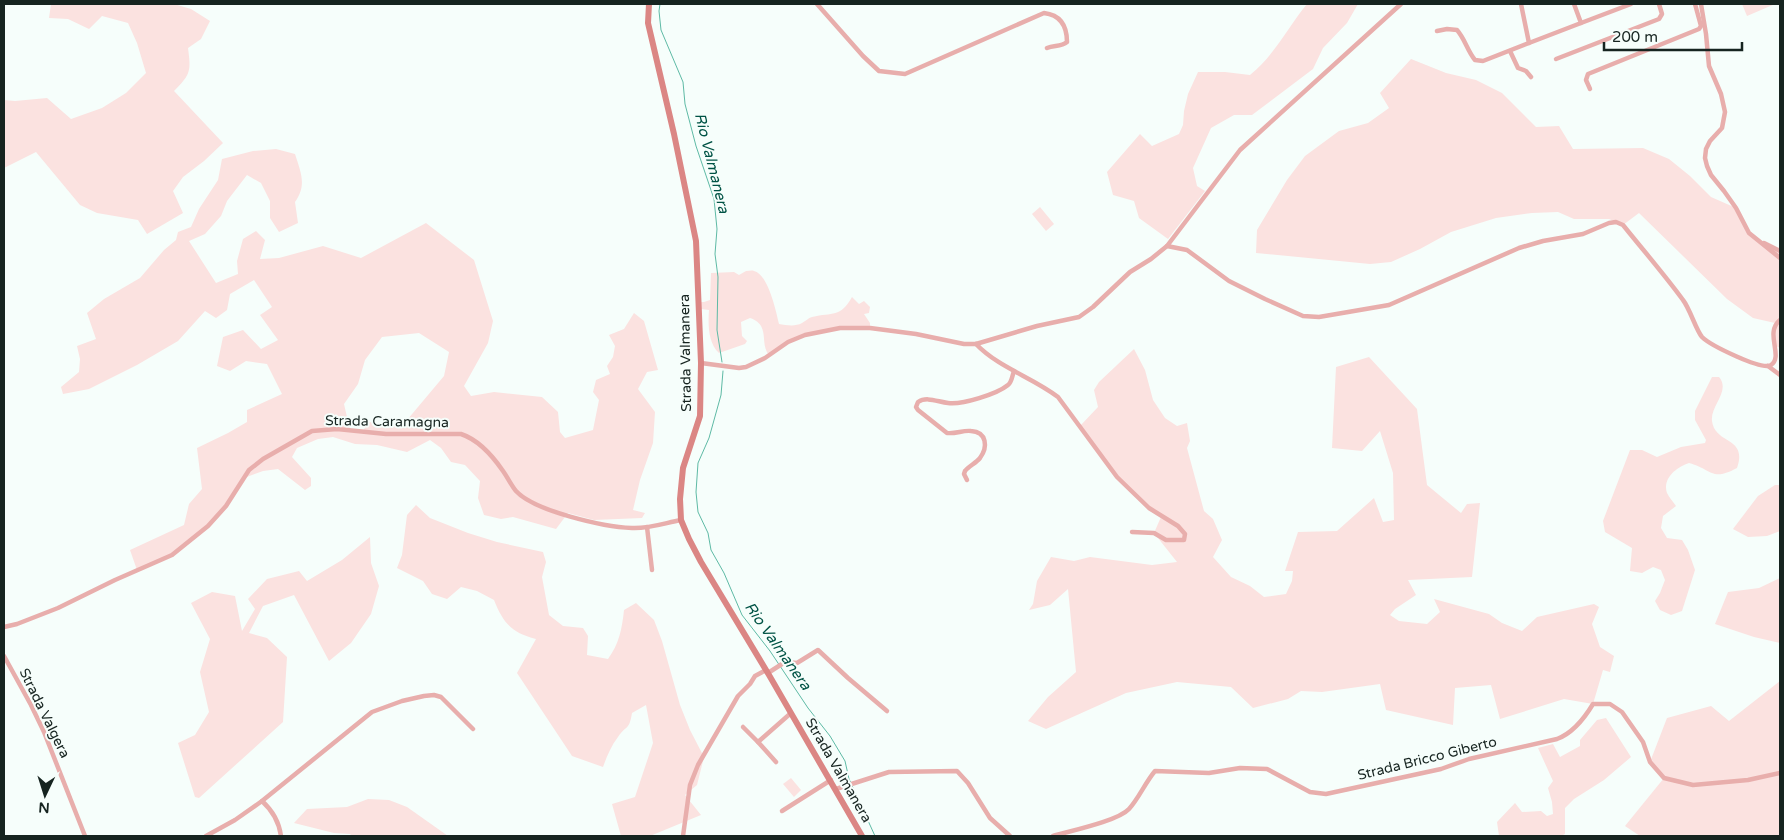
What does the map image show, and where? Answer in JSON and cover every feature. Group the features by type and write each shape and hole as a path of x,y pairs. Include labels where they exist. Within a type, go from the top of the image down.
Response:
{"street":[{"name":"Strada Valmanera","path":"649,4 648,23 694,228 701,363 700,416 683,468 680,499 681,520 688,539 701,562 767,671 862,836"},
{"path":"817,4 863,56 879,71 905,74 1044,13 1051,14 1062,21 1067,34 1067,42 1062,46 1054,45 1047,48"},
{"path":"701,363 739,368 752,365 788,342 805,335 840,328 875,329 916,334 964,344 976,344 1037,326 1079,317 1093,307 1130,272 1167,246 1240,150 1401,4"},
{"path":"1521,4 1529,43"},
{"path":"1574,4 1581,23"},
{"path":"1437,31 1457,30 1464,38 1469,53 1475,60 1483,61 1630,4"},
{"path":"1556,59 1659,19 1662,14 1659,4"},
{"path":"1590,89 1586,80 1588,74 1699,29 1701,26 1695,4"},
{"path":"1701,4 1709,66 1721,94 1725,112 1722,128 1710,141 1706,149 1705,162 1711,175 1736,208 1749,233 1780,258"},
{"path":"1510,50 1518,68 1526,71 1531,77"},
{"path":"1167,246 1187,250 1229,281 1265,299 1303,316 1319,317 1389,305 1519,248 1543,241 1583,234 1616,222 1623,225 1684,301 1701,336 1726,352 1768,366 1780,375"},
{"path":"1763,243 1780,251"},
{"path":"1768,366 1773,363 1776,356 1773,334 1774,326 1780,320"},
{"path":"976,344 986,355 1046,387 1058,397 1117,477 1149,508 1178,526 1184,534 1184,540 1166,540 1154,533 1132,532"},
{"path":"967,480 965,471 980,458 986,444 985,438 979,432 947,433 918,410 916,407 918,402 925,399 948,403 965,402 1008,386 1014,371"},
{"name":"Strada Caramagna","path":"4,627 58,608 172,555 208,526 226,506 249,470 263,459 312,431 337,429 386,434 461,434 470,437 482,446 503,471 513,488 525,499 553,511 592,522 632,528 681,520"},
{"path":"647,526 652,570"},
{"path":"683,836 690,785 698,765 738,696 755,676 785,662 797,664 818,650 888,711"},
{"name":"Strada Valgera","path":"4,656 44,732 84,836"},
{"path":"206,836 235,820 262,801 372,712 402,701 434,695 441,697 473,729"},
{"name":"Strada Bricco Giberto","path":"1053,836 1119,817 1128,810 1155,771 1209,773 1240,768 1267,769 1310,792 1326,794 1441,769 1469,759 1567,735 1585,717 1592,704 1601,702 1610,704 1622,712 1643,742 1650,762 1664,778 1693,785 1748,780 1780,773"},
{"path":"758,742 791,713"},
{"path":"743,726 776,762"},
{"path":"836,789 889,772 957,771 968,783 990,818 1010,836"},
{"path":"782,811 831,780"},
{"path":"262,801 272,810 280,824 281,836"}],"shaded area":[{"path":"51,4 174,4 191,9 210,21 201,39 188,48 189,67 187,76 174,91 223,143 183,177 173,191 183,213 147,234 138,220 97,213 80,205 36,152 4,168 4,100 15,101 47,98 71,119 102,108 126,93 146,73 137,43 128,23 102,16 89,29 68,19 49,18"},
{"path":"1307,4 1358,4 1347,23 1323,48 1313,69 1252,115 1234,115 1211,128 1193,168 1197,186 1205,191 1168,239 1139,218 1134,201 1113,195 1107,172 1140,134 1152,146 1179,134 1183,125 1188,94 1198,72 1225,72 1250,75 1274,50"},
{"path":"1742,4 1775,4 1747,16"},
{"path":"1411,59 1446,73 1476,80 1502,93 1536,127 1559,126 1573,149 1643,148 1669,159 1711,197 1736,208 1749,233 1758,240 1780,251 1780,348 1776,346 1775,323 1753,318 1727,299 1639,213 1623,225 1609,219 1574,219 1558,212 1532,213 1496,218 1451,232 1391,262 1370,264 1256,253 1257,230 1287,180 1305,156 1339,131 1368,123 1389,108 1380,93"},
{"path":"276,149 295,154 302,179 301,190 295,202 298,223 279,232 270,218 270,201 261,183 247,175 227,201 221,216 205,234 189,241 216,283 238,274 237,261 243,239 256,231 265,240 260,259 279,258 323,246 361,258 426,223 474,260 493,321 488,343 464,386 471,396 494,392 542,397 558,412 560,432 565,438 593,430 599,400 593,392 596,380 610,374 607,366 613,357 615,346 609,335 624,329 634,313 644,321 658,370 647,372 638,389 655,412 653,443 640,480 633,510 645,513 642,518 594,520 568,513 556,529 513,517 501,519 484,515 478,498 480,481 465,465 451,462 441,448 430,440 407,452 377,445 355,444 333,437 318,439 297,448 292,457 311,478 311,486 305,490 278,469 263,471 244,478 226,506 208,526 172,555 137,570 130,550 184,525 189,504 202,489 197,448 247,422 247,410 282,394 267,364 246,361 230,371 217,366 223,337 243,330 261,349 278,340 260,315 272,307 254,280 230,294 227,310 216,318 205,311 178,341 137,365 89,389 63,394 61,387 79,372 80,359 77,346 96,339 87,313 104,299 140,278 164,250 176,240 178,232 191,227 199,209 218,180 222,159 253,151","holes":["419,333 449,352 444,376 402,426 369,422 362,432 350,430 344,404 358,384 365,360 382,337"]},
{"path":"1040,207 1054,224 1046,231 1032,214"},
{"path":"746,271 754,271 763,279 771,294 779,324 796,325 812,317 835,313 844,308 852,297 859,304 864,301 870,307 869,313 864,314 870,323 870,328 823,331 788,342 769,355 766,350 763,330 756,321 750,318 741,322 742,336 747,341 745,344 719,353 711,339 709,310 701,309 699,302 710,300 711,273 734,272 739,275"},
{"path":"1134,349 1145,370 1153,400 1165,418 1177,426 1187,423 1190,441 1187,448 1204,511 1213,519 1222,540 1213,557 1231,577 1250,586 1264,597 1286,594 1292,581 1293,571 1285,571 1298,532 1337,531 1374,498 1383,522 1394,520 1393,473 1380,431 1362,451 1332,448 1336,367 1369,357 1417,409 1427,485 1461,513 1467,504 1480,503 1472,577 1408,580 1416,595 1395,609 1390,615 1399,621 1427,624 1440,612 1434,599 1489,614 1502,623 1522,631 1537,617 1594,604 1599,607 1592,624 1600,647 1614,656 1610,672 1603,670 1593,704 1564,699 1500,719 1491,685 1455,688 1453,725 1386,710 1380,684 1322,692 1301,691 1288,699 1253,708 1231,687 1177,682 1126,693 1046,729 1028,721 1048,697 1076,672 1068,589 1050,605 1029,610 1033,604 1037,581 1051,557 1074,561 1090,557 1152,565 1177,562 1154,533 1161,517 1129,490 1080,426 1098,407 1094,390 1099,382"},
{"path":"1712,377 1719,377 1723,388 1712,415 1714,429 1735,445 1739,458 1737,468 1722,474 1712,473 1689,463 1675,470 1669,478 1666,488 1667,493 1676,506 1663,516 1661,528 1667,538 1682,540 1688,550 1695,570 1682,611 1671,615 1660,610 1655,601 1665,580 1661,570 1653,567 1642,573 1630,571 1632,548 1605,532 1603,521 1630,450 1642,450 1657,457 1681,447 1705,443 1706,440 1695,420 1695,411"},
{"path":"1775,485 1780,485 1780,531 1767,536 1748,537 1733,529 1758,496"},
{"path":"416,505 430,518 468,533 497,542 543,552 546,562 542,577 549,615 563,626 583,628 588,636 587,655 608,659 615,648 619,636 624,610 636,603 654,620 662,641 680,705 704,757 697,785 685,795 701,815 650,836 621,836 612,804 635,797 653,743 646,705 632,713 629,725 613,744 603,767 572,756 517,673 536,639 521,634 509,626 494,600 477,591 461,587 447,599 432,594 423,581 397,568 402,555 407,515"},
{"path":"370,537 371,563 379,586 371,614 351,643 329,661 294,595 263,606 249,633 267,638 287,657 283,722 199,798 195,797 178,743 195,735 209,712 200,672 210,639 191,603 212,592 235,596 242,631 255,609 248,599 267,579 299,571 307,581 342,560"},
{"path":"1780,578 1780,643 1754,637 1715,624 1728,592 1759,588"},
{"path":"1780,681 1780,836 1640,836 1625,826 1664,778 1650,762 1667,718 1711,706 1729,721"},
{"path":"1606,718 1631,757 1604,780 1574,799 1565,808 1565,834 1561,836 1499,836 1497,822 1515,803 1522,812 1541,811 1547,816 1553,814 1548,788 1553,781 1538,748 1553,744 1560,757 1580,746 1580,740 1597,720"},
{"path":"791,778 801,790 794,797 783,784"},
{"path":"368,799 389,800 407,807 448,836 352,836 350,834 334,833 294,823 307,809 347,807"}],"waterway":[{"name":"Rio Valmanera","path":"660,4 661,30 683,82 685,104 696,146 714,199 717,229 715,254 718,277 717,330 722,362"},
{"name":"Rio Valmanera","path":"723,371 721,395 709,438 698,463 696,492 698,512 708,533 711,550 724,573 742,615 830,736 845,761 849,779 875,836"}]}
